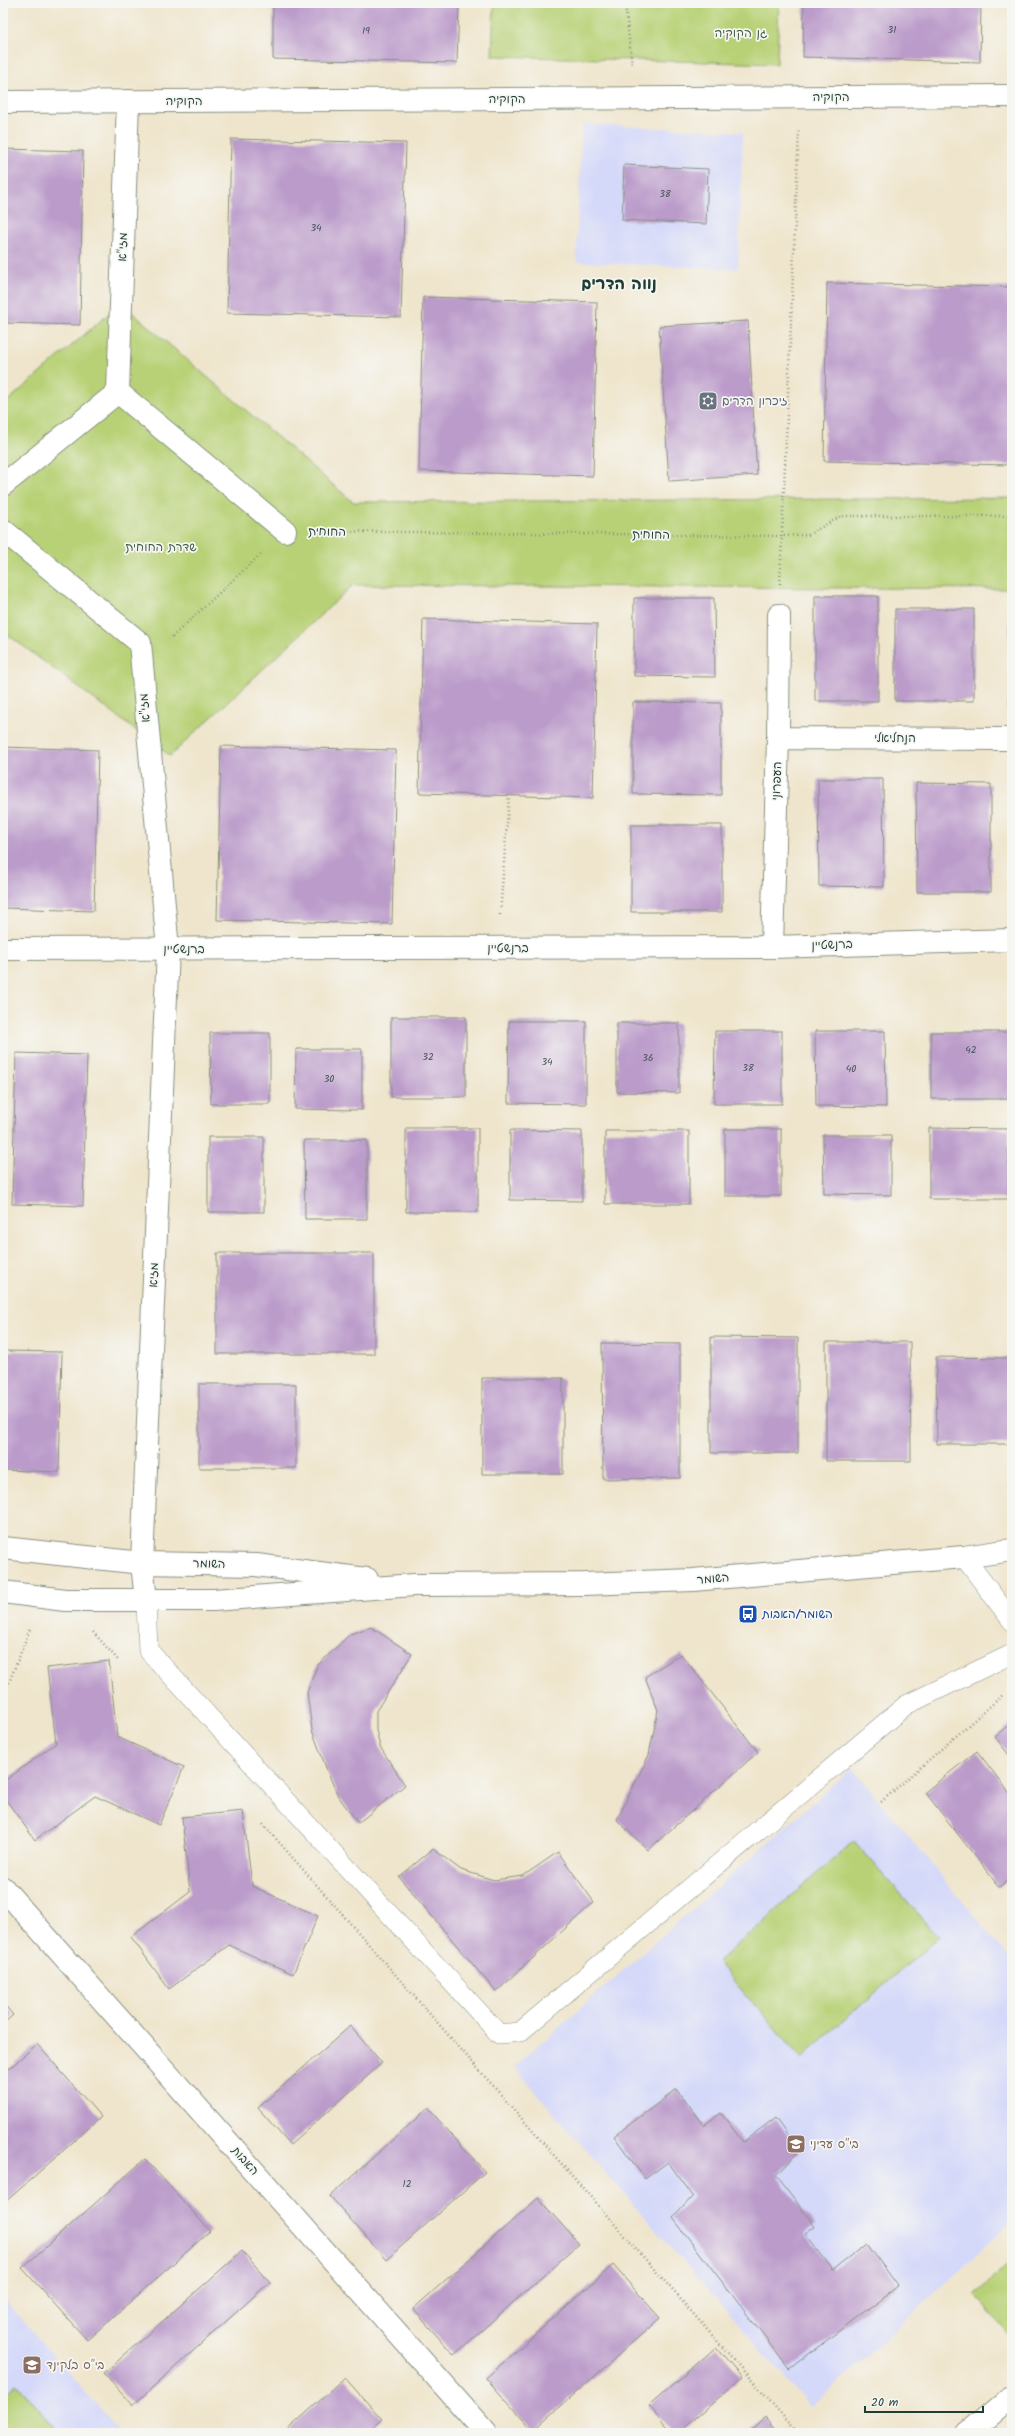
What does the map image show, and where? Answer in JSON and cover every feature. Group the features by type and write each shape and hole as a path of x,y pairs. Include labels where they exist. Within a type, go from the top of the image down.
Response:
{"street":[{"name":"הקוקיה","path":"3,102 1012,96"},
{"name":"מזי\"א","path":"118,392 128,101"},
{"path":"3,485 118,392 285,531"},
{"name":"מזי\"א","path":"3,530 140,643 168,949"},
{"name":"העפרוני","path":"772,947 778,738 779,614"},
{"name":"הנחליאלי","path":"778,738 1012,739"},
{"name":"ברנשטיין","path":"3,949 772,947 1012,940"},
{"name":"מזיא","path":"146,1601 142,1563 168,949"},
{"name":"השומר","path":"3,1548 142,1563 256,1565 414,1585"},
{"name":"השומר","path":"3,1592 65,1600 213,1600 414,1585 584,1584 693,1580 964,1557 1012,1550"},
{"name":"האבות","path":"3,1888 486,2433"},
{"path":"968,2433 1007,2400"}],"lane":[{"path":"964,1557 1012,1621"},
{"path":"146,1601 148,1650 499,2034 520,2032 906,1705 1012,1654"}],"path":[{"path":"625,3 635,98"},
{"path":"779,614 800,97"},
{"name":"החוחית","path":"285,531 782,536 808,535 841,516 1012,516"},
{"path":"141,666 285,531"},
{"path":"497,948 509,796"},
{"path":"3,1698 42,1596"},
{"path":"65,1600 123,1666"},
{"path":"881,1802 1006,1692"},
{"path":"260,1822 798,2433"}],"shaded area":[{"path":"582,124 743,132 738,269 576,262"},
{"name":"בי\"ס עדיני","path":"852,1768 1012,1961 1012,2221 811,2408 514,2067"},
{"name":"בי\"ס בלקינד","path":"3,2298 121,2433 3,2433"}],"green space":[{"name":"גן הקוקיה","path":"494,3 779,3 777,64 492,56"},
{"name":"שדרת החוחית","path":"121,303 353,502 1012,498 1012,589 353,585 170,756 3,631 3,405"},
{"path":"854,1841 939,1937 801,2058 717,1962"},
{"path":"1012,2260 1012,2337 975,2295"},
{"path":"16,2383 60,2433 3,2433 3,2395"}],"building":[{"path":"273,3 459,3 457,63 273,59"},
{"path":"804,3 981,3 980,62 803,57"},
{"path":"231,139 406,143 401,317 227,313"},
{"path":"3,149 83,151 80,325 3,323"},
{"path":"624,165 708,169 706,224 622,220"},
{"path":"827,283 1012,287 1012,465 824,461"},
{"path":"423,297 597,302 593,476 419,471"},
{"name":"זיכרון הדרים","path":"748,321 757,475 669,481 659,326"},
{"path":"815,596 878,596 878,701 815,701"},
{"path":"634,598 714,598 715,677 634,676"},
{"path":"1009,607 1012,607 1012,706 1009,706"},
{"path":"895,609 974,609 974,701 895,701"},
{"path":"423,619 597,624 593,798 419,793"},
{"path":"633,702 721,703 721,795 633,794"},
{"path":"221,746 396,750 392,924 217,920"},
{"path":"3,747 98,750 94,911 3,908"},
{"path":"818,779 883,779 884,887 819,886"},
{"path":"916,783 991,784 991,892 917,892"},
{"path":"631,825 722,825 722,912 631,912"},
{"path":"391,1017 466,1017 466,1097 391,1097"},
{"path":"509,1021 586,1021 586,1104 508,1103"},
{"path":"617,1023 679,1023 679,1093 617,1092"},
{"path":"715,1031 782,1031 782,1104 714,1104"},
{"path":"815,1031 885,1031 886,1107 816,1106"},
{"path":"931,1032 1012,1032 1012,1099 931,1099"},
{"path":"210,1033 270,1033 270,1104 211,1104"},
{"path":"296,1049 362,1049 362,1110 295,1109"},
{"path":"16,1053 87,1055 83,1206 12,1204"},
{"path":"406,1128 478,1128 478,1212 406,1212"},
{"path":"929,1128 1009,1129 1008,1199 929,1199"},
{"path":"725,1129 781,1129 781,1196 725,1196"},
{"path":"510,1130 582,1131 582,1201 510,1200"},
{"path":"605,1131 689,1131 689,1204 605,1204"},
{"path":"823,1135 891,1135 891,1195 824,1194"},
{"path":"208,1137 264,1137 264,1212 208,1212"},
{"path":"304,1140 367,1140 367,1219 305,1219"},
{"path":"217,1253 374,1253 374,1354 217,1354"},
{"path":"711,1337 798,1338 798,1453 711,1453"},
{"path":"826,1342 910,1342 911,1461 826,1461"},
{"path":"602,1343 680,1344 680,1478 603,1479"},
{"path":"3,1351 62,1352 59,1472 3,1470"},
{"path":"936,1357 1011,1358 1011,1444 937,1444"},
{"path":"482,1378 563,1378 563,1474 482,1474"},
{"path":"199,1384 296,1384 296,1468 199,1468"},
{"path":"371,1627 412,1654 376,1711 376,1730 380,1747 405,1785 358,1823 338,1796 328,1773 312,1730 307,1692 317,1666 350,1634"},
{"path":"681,1654 758,1752 648,1850 617,1820 649,1755 658,1710 645,1677"},
{"path":"109,1661 117,1737 184,1767 159,1825 95,1796 35,1840 3,1796 3,1782 56,1743 47,1668"},
{"path":"1012,1723 1012,1759 995,1737"},
{"path":"977,1751 1012,1796 1012,1877 999,1887 925,1792"},
{"path":"243,1811 252,1886 318,1916 293,1974 229,1945 169,1989 131,1937 190,1892 182,1817"},
{"path":"433,1849 461,1870 494,1880 523,1876 558,1852 594,1902 496,1992 399,1877"},
{"path":"3,2003 13,2015 3,2024"},
{"path":"350,2026 382,2063 290,2145 258,2108"},
{"path":"37,2044 101,2117 3,2204 3,2074"},
{"path":"677,2089 704,2125 721,2113 743,2142 775,2118 799,2151 776,2175 815,2226 805,2233 833,2270 867,2244 898,2286 789,2369 673,2218 693,2196 668,2162 645,2179 614,2136"},
{"path":"428,2108 485,2172 386,2260 330,2196"},
{"path":"145,2159 210,2231 87,2340 22,2268"},
{"path":"538,2198 579,2244 454,2355 413,2309"},
{"path":"242,2251 270,2282 133,2405 104,2373"},
{"path":"613,2265 660,2318 533,2431 486,2378"},
{"path":"716,2347 742,2377 679,2433 672,2433 649,2406"},
{"path":"345,2378 382,2419 366,2433 284,2433"},
{"path":"765,2417 779,2433 747,2433"}],"place":[{"name":"זיכרון הדרים","path":"708,401"},
{"name":"השומר/האבות","path":"748,1614"},
{"name":"בי\"ס עדיני","path":"796,2144"},
{"name":"בי\"ס בלקינד","path":"32,2365"}],"district":[{"name":"נווה הדרים","path":"619,284"}]}
